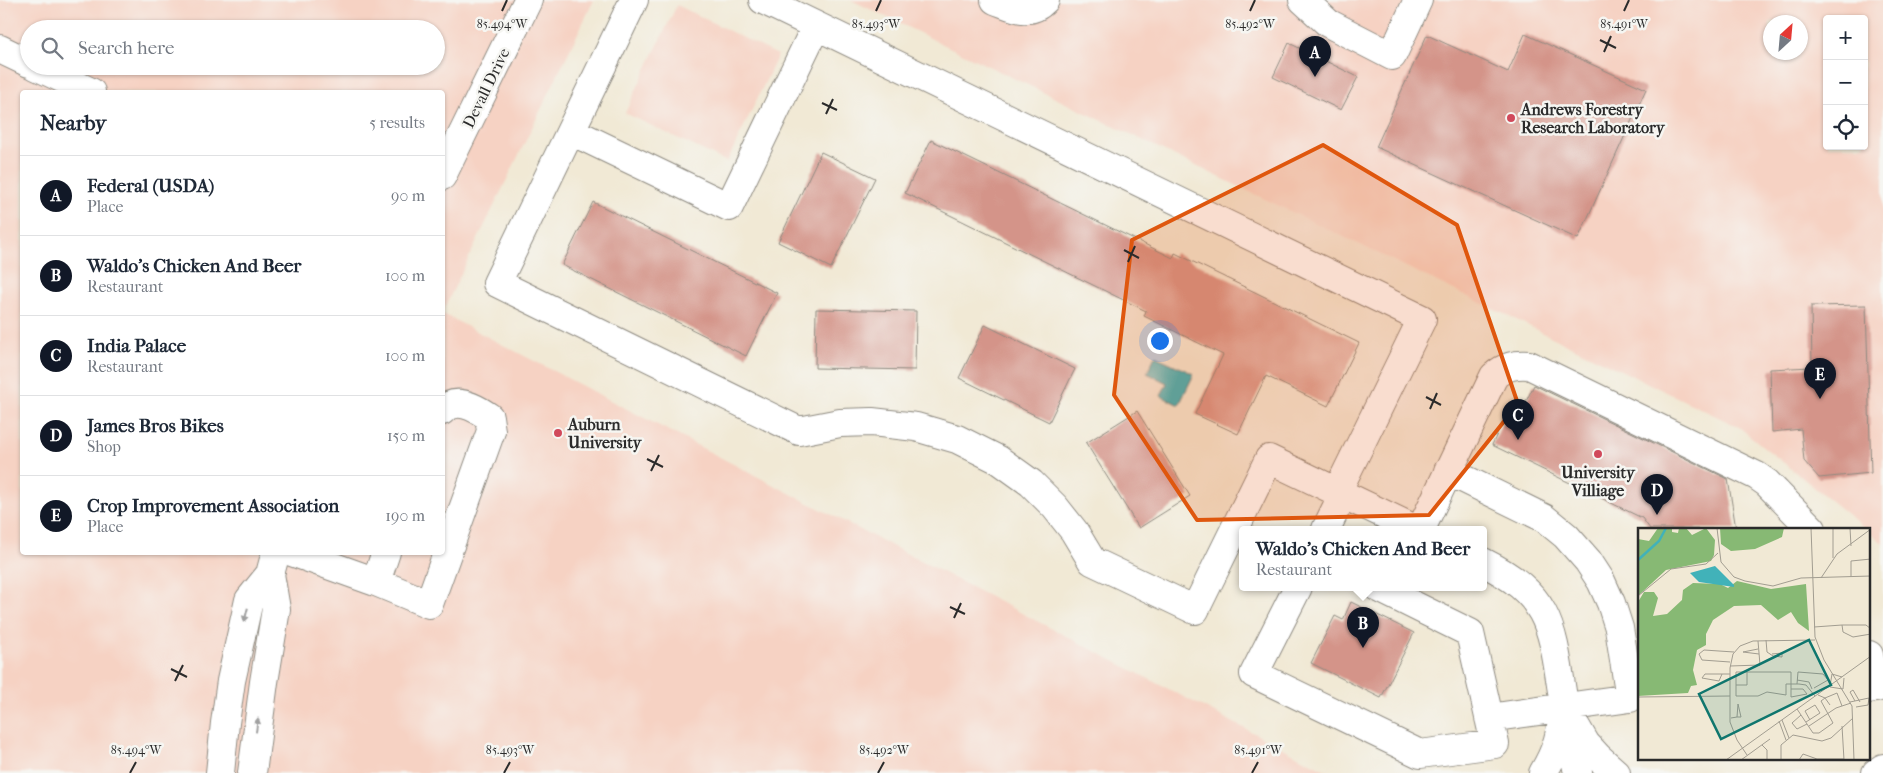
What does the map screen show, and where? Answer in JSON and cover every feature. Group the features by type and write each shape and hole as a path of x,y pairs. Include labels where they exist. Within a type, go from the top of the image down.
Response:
{"street":[{"name":"Devall Drive","path":"445,170 528,0"},
{"path":"634,0 497,283 800,431 840,423 872,422 916,427 956,439 998,460 1031,483 1055,507 1074,531 1092,562 1195,610 1269,459 1410,526"},
{"path":"763,0 1422,319 1340,493 1327,526"},
{"path":"995,0 1021,9 1036,8 1045,0"},
{"path":"1303,0 1328,23 1392,56 1418,0"},
{"path":"571,131 729,207 816,26"},
{"path":"0,49 20,59"},
{"path":"55,75 88,90"},
{"path":"1422,526 1494,376 1507,366 1518,364 1530,365 1757,476 1811,528"},
{"path":"300,555 376,582 429,604 491,432 489,416 476,407 457,403 445,408"},
{"path":"1448,472 1544,518 1566,536 1588,561 1601,581 1611,603 1619,628 1635,702 1564,706 1489,718"},
{"path":"376,582 385,555"},
{"path":"220,773 231,681 249,600 273,563"},
{"path":"252,773 262,691 276,609 273,563"},
{"path":"1487,564 1508,575 1521,585 1543,613 1554,643 1564,706 1578,773"},
{"path":"1296,591 1254,674 1420,754 1495,744 1470,633 1384,591"},
{"path":"1870,660 1876,688 1870,689"},
{"path":"1543,773 1560,735 1564,706"},
{"path":"1564,706 1586,744 1616,773"},
{"path":"1876,773 1883,768"}],"highlighted area":[{"path":"1323,145 1457,225 1518,404 1429,515 1197,520 1114,395 1132,240"}],"shaded area":[{"name":"Auburn University","path":"0,0 594,0 445,307 445,90 20,90 20,555 445,555 445,315 1331,773 0,773"},
{"path":"851,0 1883,0 1883,543 1870,533 1870,528 1865,528 1739,427"},
{"path":"677,5 778,55 727,162 625,113"}],"water":[{"path":"1155,356 1194,374 1179,405 1161,396 1167,383 1147,373"}],"building":[{"name":"Andrews Forestry Research Laboratory","path":"1525,34 1646,89 1578,239 1376,147 1427,35 1508,72"},
{"path":"1289,43 1358,77 1341,110 1273,77"},
{"path":"931,140 1173,258 1175,253 1359,343 1328,406 1266,376 1238,434 1195,414 1223,355 1144,316 1146,311 905,193"},
{"path":"821,152 875,178 831,268 778,242"},
{"path":"593,202 777,293 746,356 562,265"},
{"path":"1866,305 1871,473 1819,478 1804,461 1801,429 1772,432 1770,369 1812,367 1811,306"},
{"path":"816,309 916,311 915,370 815,368"},
{"path":"985,325 1075,369 1049,422 959,378"},
{"name":"University Villiage","path":"1534,385 1728,479 1736,528 1649,528 1642,518 1492,445 1505,417 1516,422"},
{"path":"1137,411 1190,496 1139,528 1086,443"},
{"path":"1351,602 1414,633 1381,698 1311,663 1335,616 1343,620"}],"place":[{"name":"Federal (USDA)","path":"1315,77"},
{"name":"Andrews Forestry Research Laboratory","path":"1511,118"},
{"name":"Crop Improvement Association","path":"1820,399"},
{"name":"Auburn University","path":"558,433"},
{"name":"India Palace","path":"1518,440"},
{"name":"University Villiage","path":"1598,454"},
{"name":"James Bros Bikes","path":"1657,515"},
{"name":"Waldo's Chicken And Beer","path":"1363,648"}]}
